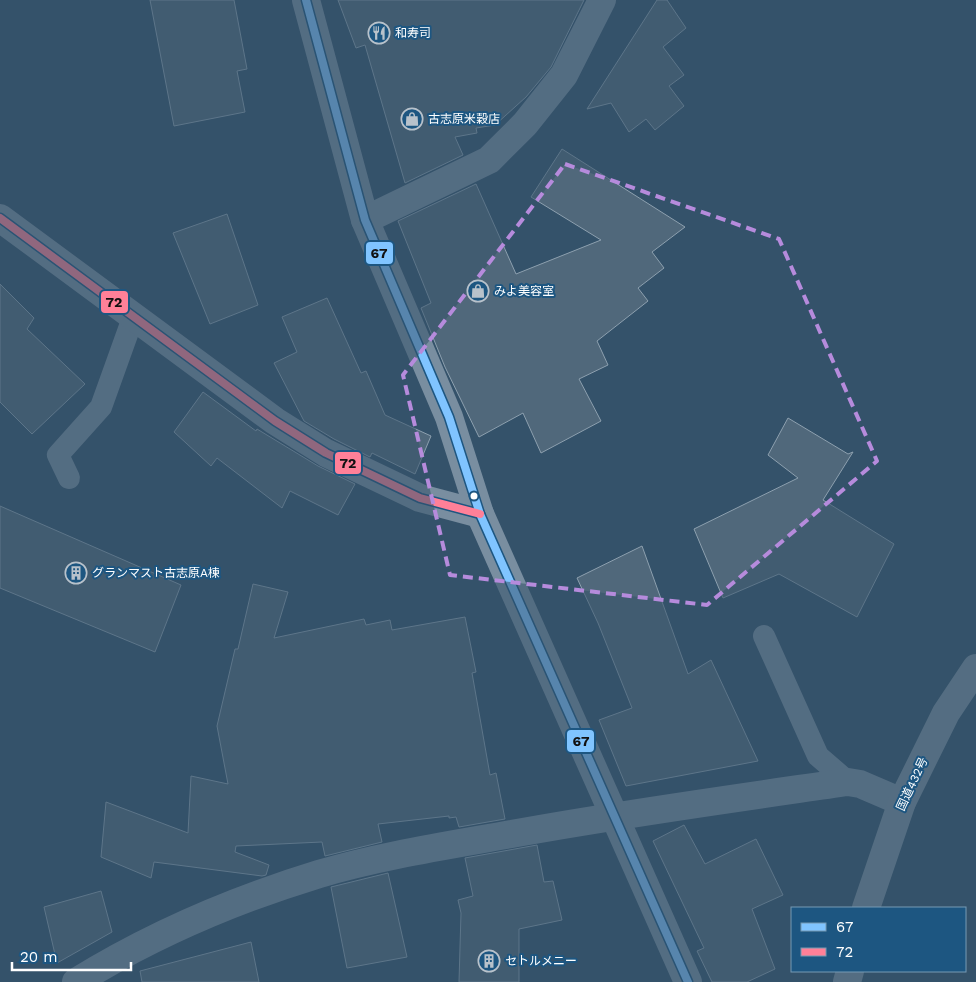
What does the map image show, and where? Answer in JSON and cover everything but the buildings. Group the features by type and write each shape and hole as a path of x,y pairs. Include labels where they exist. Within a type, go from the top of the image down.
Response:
{"highway":[{"name":"国道432号","path":"866,907 902,802 946,713 976,668"}],"street":[{"path":"306,0 365,220 449,417 480,514 688,982"},
{"path":"365,220 488,160 525,124 564,75 602,0"},
{"path":"0,218 134,315 275,421 326,453 420,498 480,514"},
{"path":"76,982 116,958 183,924 320,874 415,852 613,816 848,782 860,784 902,802"}],"lane":[{"path":"69,478 58,455 101,407 134,315"},
{"path":"764,636 818,756 848,782"}],"highlighted area":[{"path":"565,164 779,239 877,461 707,605 450,575 403,375"}],"transit line":[{"name":"67","path":"306,0 365,220 449,417 480,514 688,982"},
{"name":"72","path":"0,218 275,421 326,453 420,498 480,514"}],"place":[{"name":"和寿司","path":"379,33"},
{"name":"古志原米穀店","path":"412,119"},
{"name":"みよ美容室","path":"478,291"},
{"name":"グランマスト古志原A棟","path":"76,573"},
{"name":"セトルメニー","path":"489,961"}]}
